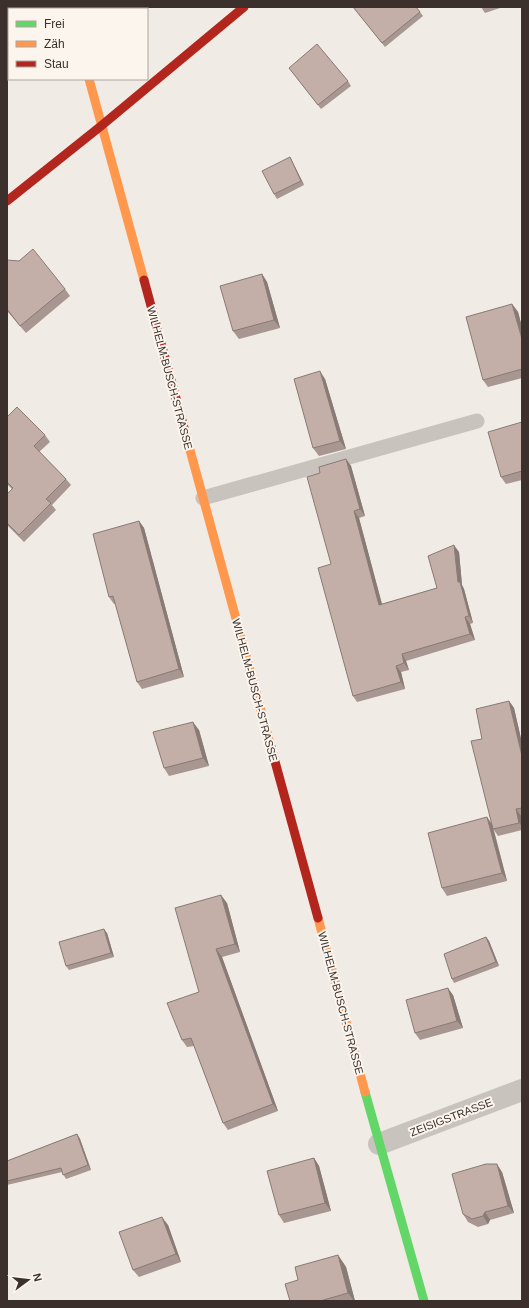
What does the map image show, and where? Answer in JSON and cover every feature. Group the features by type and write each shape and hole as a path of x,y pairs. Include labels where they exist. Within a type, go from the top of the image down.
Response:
{"street":[{"path":"7,200 101,126 244,7"},
{"name":"WILHELM-BUSCH-STRASSE","path":"89,80 379,1144 424,1301"},
{"name":"ZEISIGSTRASSE","path":"379,1144 522,1090"}],"lane":[{"path":"203,498 476,421"}],"building":[{"path":"353,7 416,7 420,12 382,43"},
{"path":"317,44 348,81 318,105 289,68"},
{"path":"290,157 301,181 274,194 262,171"},
{"path":"33,249 65,289 20,326 7,309 7,260 19,261"},
{"path":"262,274 274,320 233,331 220,286"},
{"path":"512,304 522,339 522,369 483,380 466,317"},
{"path":"320,371 340,441 313,448 294,379"},
{"path":"17,407 45,435 34,446 66,479 46,499 51,503 19,535 7,523 7,494 13,488 7,482 7,417"},
{"path":"522,422 522,471 501,477 488,432"},
{"path":"346,459 360,509 354,511 379,605 437,588 428,556 454,545 458,582 460,582 469,616 465,617 470,634 402,654 404,663 396,666 401,682 353,696 318,568 331,564 307,477 320,473 319,467"},
{"path":"139,521 179,669 137,682 113,596 109,597 93,534"},
{"path":"509,701 522,756 522,808 516,809 519,823 493,829 471,741 482,739 476,709"},
{"path":"193,722 203,758 164,768 153,732"},
{"path":"487,817 502,873 442,888 428,833"},
{"path":"221,895 235,944 216,949 273,1104 223,1123 191,1038 182,1040 167,1003 199,992 175,908"},
{"path":"104,929 111,953 66,966 59,942"},
{"path":"486,937 496,962 452,979 444,954"},
{"path":"448,988 457,1021 415,1033 406,1000"},
{"path":"77,1134 88,1165 63,1175 61,1168 7,1181 7,1161"},
{"path":"314,1158 325,1203 279,1215 267,1171"},
{"path":"486,1164 497,1164 508,1206 485,1212 483,1216 472,1219 463,1214 452,1174"},
{"path":"162,1217 176,1254 133,1270 119,1232"},
{"path":"338,1255 348,1293 320,1301 290,1301 285,1284 298,1280 295,1267"}],"traffic: fast":[{"path":"365,1092 424,1301"}],"traffic: slow":[{"path":"89,80 144,280"},
{"path":"184,428 271,747"},
{"path":"318,918 365,1092"}],"traffic: jam":[{"path":"7,201 101,126 244,7"},
{"path":"144,280 184,428"},
{"path":"271,747 318,918"}]}
